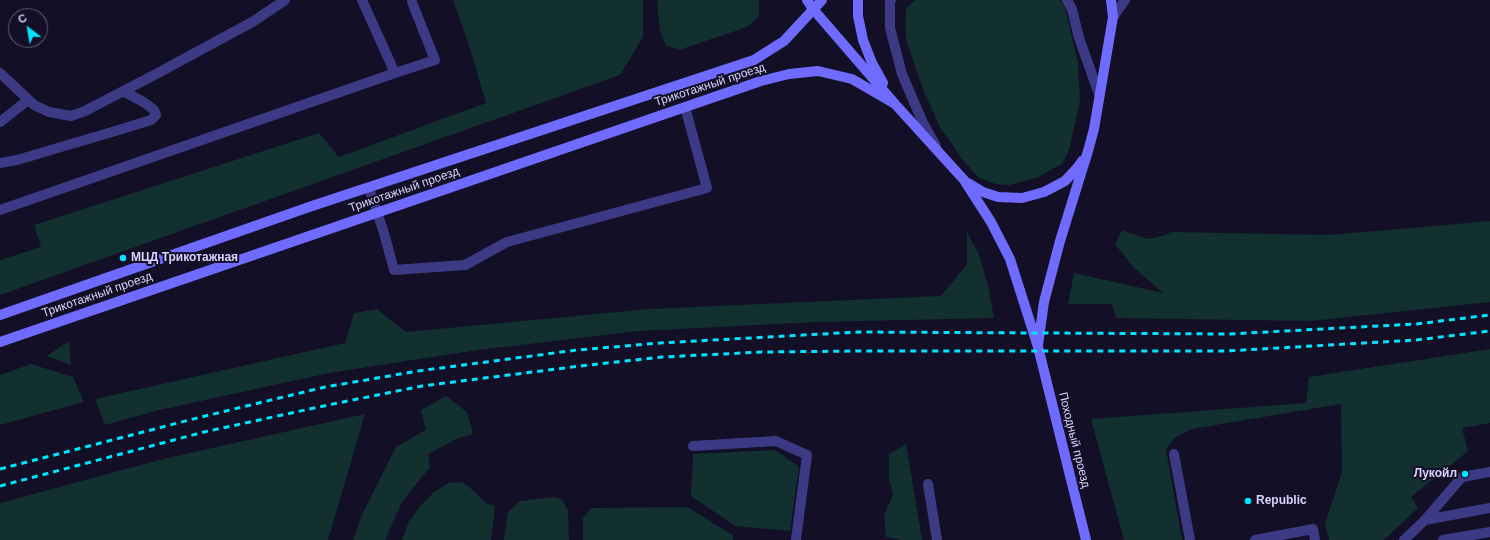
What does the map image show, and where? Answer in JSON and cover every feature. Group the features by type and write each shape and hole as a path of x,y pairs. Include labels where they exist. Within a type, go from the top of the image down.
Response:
{"main road":[{"path":"807,0 813,9 895,104 964,180 982,192 998,197 1022,198 1044,192 1065,181 1078,167 1088,151"},
{"name":"Трикотажный проезд","path":"0,315 312,206 754,60 784,41 822,0"},
{"path":"858,0 858,16 865,46 872,64 895,104"},
{"path":"1111,0 1113,17"},
{"path":"1038,347 1044,302 1060,241 1094,129 1099,94 1117,0"},
{"name":"Трикотажный проезд","path":"0,342 686,107 789,74 818,71 852,79 895,104"},
{"name":"Походный проезд","path":"964,180 991,222 1010,259 1038,347 1086,540"}],"street":[{"path":"0,73 34,105 49,112 71,116 85,111 254,21 285,0"},
{"path":"362,0 395,73"},
{"path":"891,0 890,28 902,74 923,122 940,153"},
{"path":"1067,0 1072,9 1079,38 1099,94"},
{"path":"1113,17 1125,0"},
{"path":"0,210 435,60 412,2"},
{"path":"0,163 17,160 129,127 151,120 156,115 154,110 145,103 123,91"},
{"path":"0,122 28,100"},
{"path":"369,188 378,212 394,270 465,265 507,242 707,188 686,107"},
{"path":"693,446 776,441 807,455 796,540"},
{"path":"1174,454 1190,540"},
{"path":"1404,540 1425,520 1462,477 1490,472"},
{"path":"928,484 937,540"},
{"path":"1425,520 1490,508"},
{"path":"1255,540 1313,529 1315,540"},
{"path":"1443,540 1490,532"}],"green space":[{"path":"453,0 643,0 643,37 620,75 0,295 0,260 41,247 34,225 319,133 339,157 486,103 469,45"},
{"path":"657,0 759,0 759,16 747,27 679,50 666,45 660,31"},
{"path":"915,0 1060,0 1065,8 1078,63 1080,102 1069,150 1062,164 1036,178 1009,185 996,184 979,178 963,160 941,129 924,92 907,43 905,25 906,9"},
{"path":"1490,221 1490,302 1311,321 1116,318 1112,304 1068,304 1074,273 1163,293 1133,267 1115,244 1122,230 1147,239 1163,236 1171,232 1329,235"},
{"path":"967,232 979,255 988,285 994,318 817,322 639,331 478,350 329,373 155,411 105,425 95,399 345,343 354,313 377,309 406,332 649,309 941,296 967,264"},
{"path":"69,341 71,365 47,356"},
{"path":"1490,349 1490,423 1462,428 1468,451 1411,497 1418,508 1384,540 1329,540 1325,523 1342,472 1341,404 1192,429 1175,438 1166,449 1182,540 1124,540 1091,419 1306,403 1309,377"},
{"path":"31,364 73,377 84,402 0,425 0,375"},
{"path":"446,396 467,412 473,434 459,438 428,454 430,467 402,502 385,540 353,540 361,517 396,447 426,430 421,410"},
{"path":"365,414 328,540 0,540 0,503 163,459"},
{"path":"906,444 922,540 901,540 886,537 884,515 893,495 889,478 889,454"},
{"path":"775,450 799,467 790,531 735,526 691,496 693,454"},
{"path":"461,482 468,486 486,503 495,506 491,540 402,540 409,521 433,493 448,483"},
{"path":"555,497 562,500 568,510 569,540 504,540 508,512 520,501"},
{"path":"687,507 733,535 733,540 583,540 583,518 591,508"}],"railway":[{"path":"0,469 201,417 325,387 418,371 577,350 660,343 858,332 1229,334 1416,324 1490,315"},
{"path":"0,486 204,432 422,386 662,357 762,352 1226,351 1416,340 1490,331"}],"place":[{"name":"МЦД Трикотажная","path":"123,258"},
{"name":"Лукойл","path":"1465,474"},
{"name":"Republic","path":"1248,501"}]}
